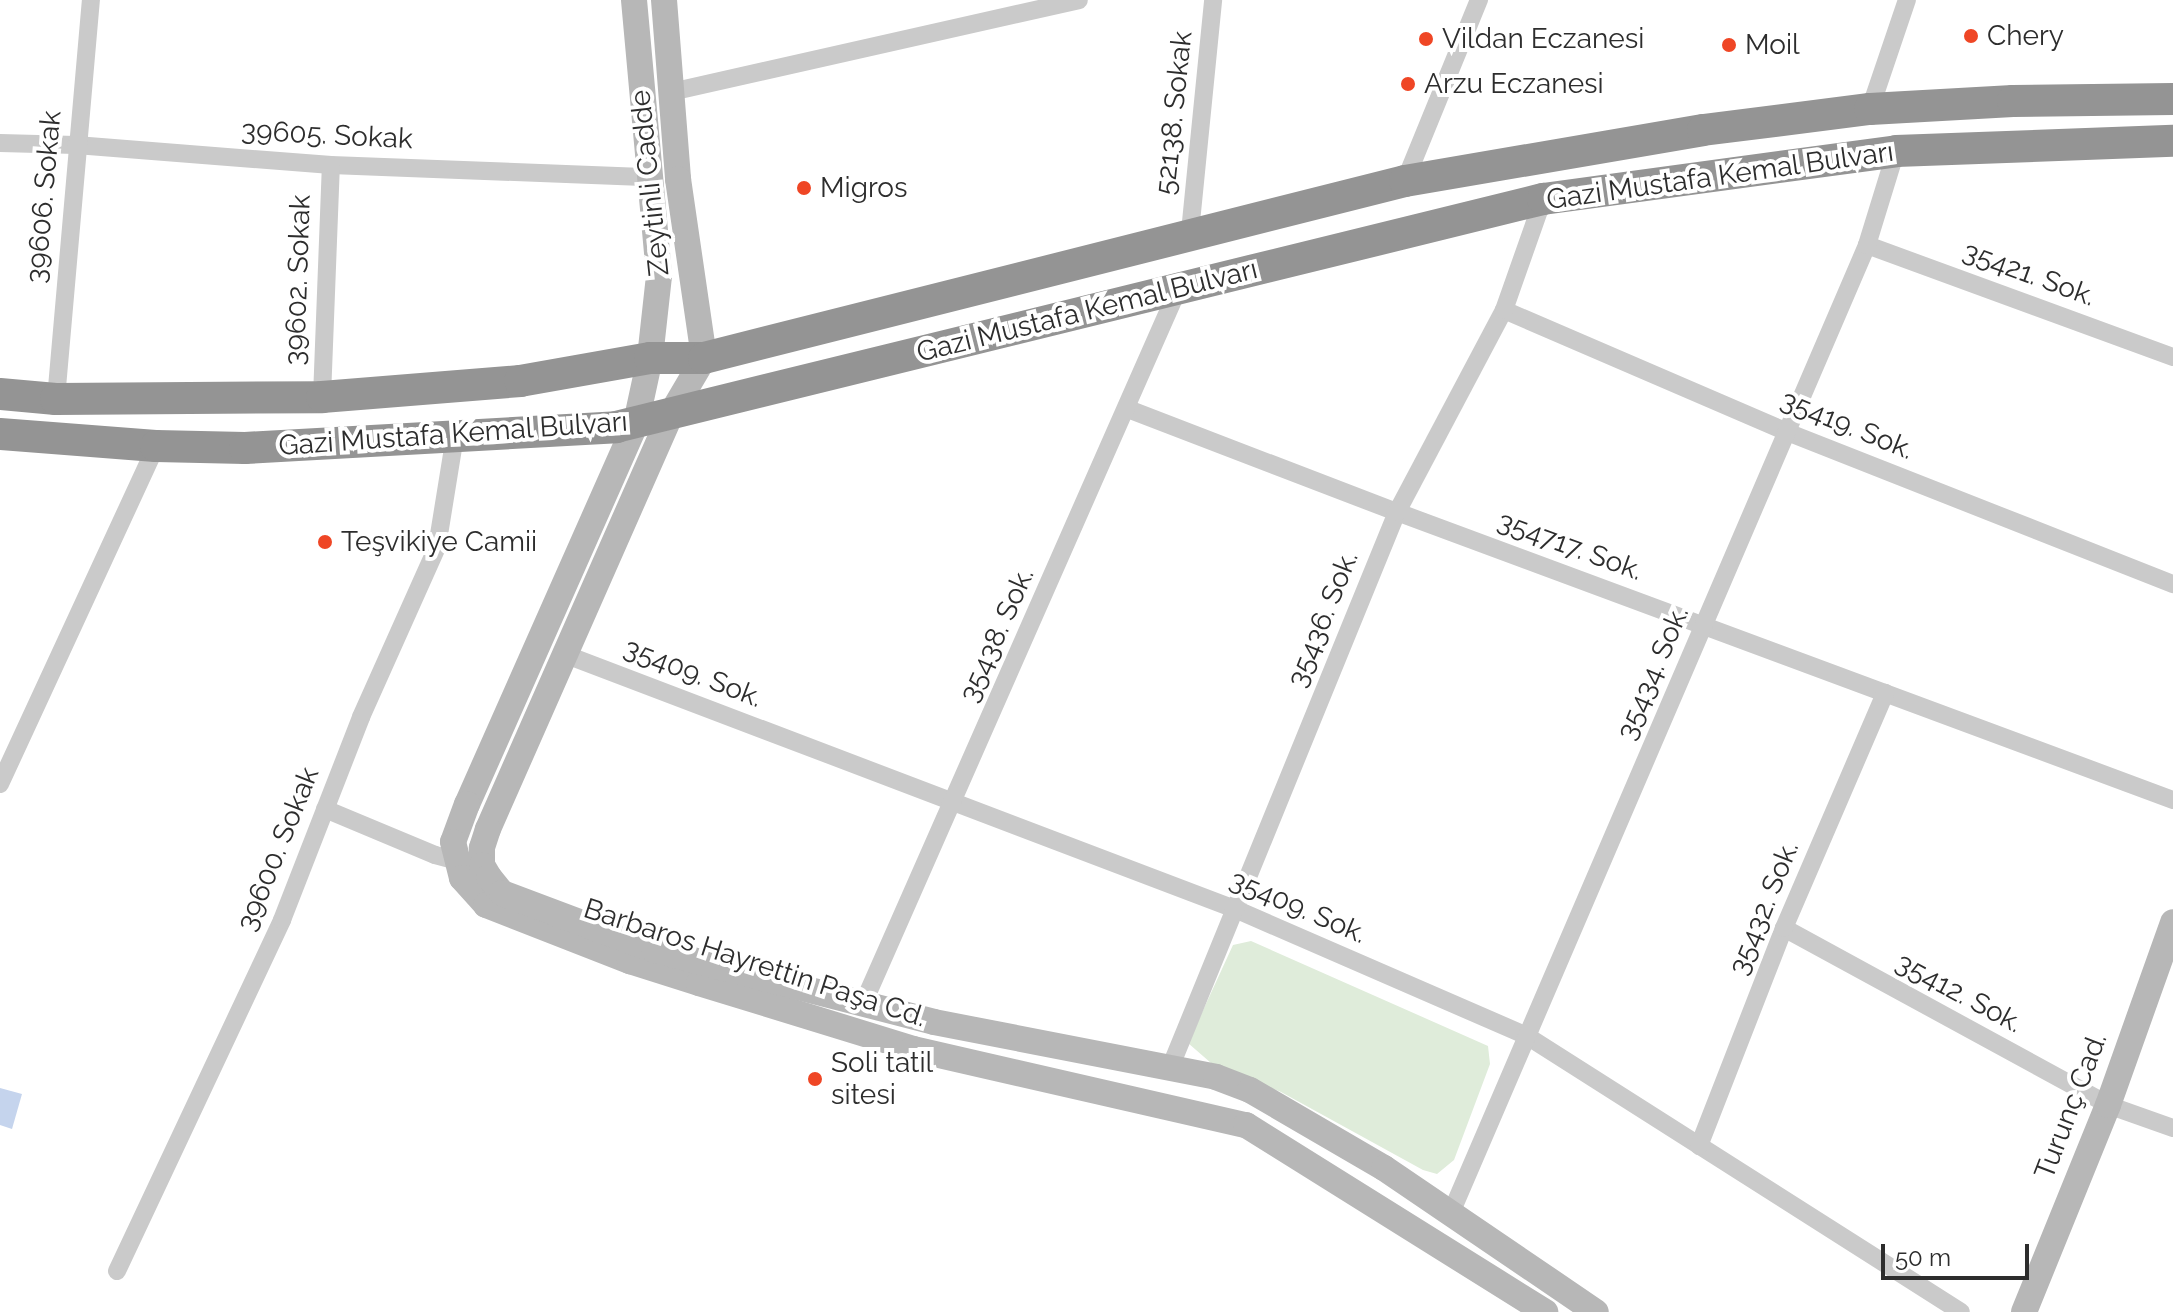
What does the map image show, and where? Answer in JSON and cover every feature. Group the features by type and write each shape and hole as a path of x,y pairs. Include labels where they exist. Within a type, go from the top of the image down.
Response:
{"highway":[{"name":"Gazi Mustafa Kemal Bulvarı","path":"0,394 56,399 322,397 520,381 650,358 704,358 1031,277 1190,232 1405,181 1703,130 1870,109 2013,101 2173,99"},
{"name":"Gazi Mustafa Kemal Bulvarı","path":"0,434 156,446 245,448 616,427 1543,199 1896,151 2173,141"}],"street":[{"name":"39606. Sokak","path":"56,399 91,0"},
{"name":"Zeytinli Cadde","path":"634,0 659,276 650,358"},
{"name":"Zeytinli Cadde","path":"664,0 678,179 704,358"},
{"path":"671,92 1079,0"},
{"name":"52138. Sokak","path":"1190,232 1213,0"},
{"path":"1405,181 1479,0"},
{"path":"1870,109 1907,0"},
{"name":"39605. Sokak","path":"0,143 76,145 331,165 650,177"},
{"name":"35434. Sok.","path":"1451,1213 1867,245 1896,151"},
{"name":"39602. Sokak","path":"322,397 331,165"},
{"name":"35436. Sok.","path":"1170,1068 1397,512 1504,310 1543,199"},
{"name":"35421. Sok.","path":"1867,245 2173,357"},
{"name":"35438. Sok.","path":"863,1004 1128,409 1179,287"},
{"name":"35419. Sok.","path":"1504,310 1787,432 2173,584"},
{"path":"455,862 453,842 467,804 636,423 650,358"},
{"path":"704,358 671,414 488,829 482,848 482,865 502,893 654,950 934,1022 1216,1077 1250,1090 1384,1168 1596,1312"},
{"name":"354717. Sok.","path":"1128,409 2173,800"},
{"name":"39600. Sokak","path":"117,1271 282,920 361,717 437,547 455,436"},
{"path":"0,784 156,446"},
{"name":"35409. Sok.","path":"564,654 1235,909 1527,1036 1961,1312"},
{"name":"35432. Sok.","path":"1699,1146 1784,928 1885,693"},
{"path":"325,809 455,862 482,865"},
{"name":"Barbaros Hayrettin Paşa Cd.","path":"455,862 462,878 486,905 630,961 913,1049 1246,1125 1545,1312"},
{"name":"Turunç Cad.","path":"2024,1312 2108,1105 2173,922"},
{"name":"35412. Sok.","path":"1784,928 2108,1105 2173,1128"}],"green space":[{"path":"1251,941 1488,1046 1490,1064 1454,1160 1437,1174 1423,1170 1281,1092 1211,1063 1188,1043 1233,945"}],"water":[{"path":"0,1088 22,1094 12,1129 0,1125"}],"place":[{"name":"Chery","path":"1971,36"},
{"name":"Vildan Eczanesi","path":"1426,39"},
{"name":"Moil","path":"1729,45"},
{"name":"Arzu Eczanesi","path":"1408,84"},
{"name":"Migros","path":"804,188"},
{"name":"Teşvikiye Camii","path":"325,542"},
{"name":"Soli tatil sitesi","path":"815,1079"}]}
